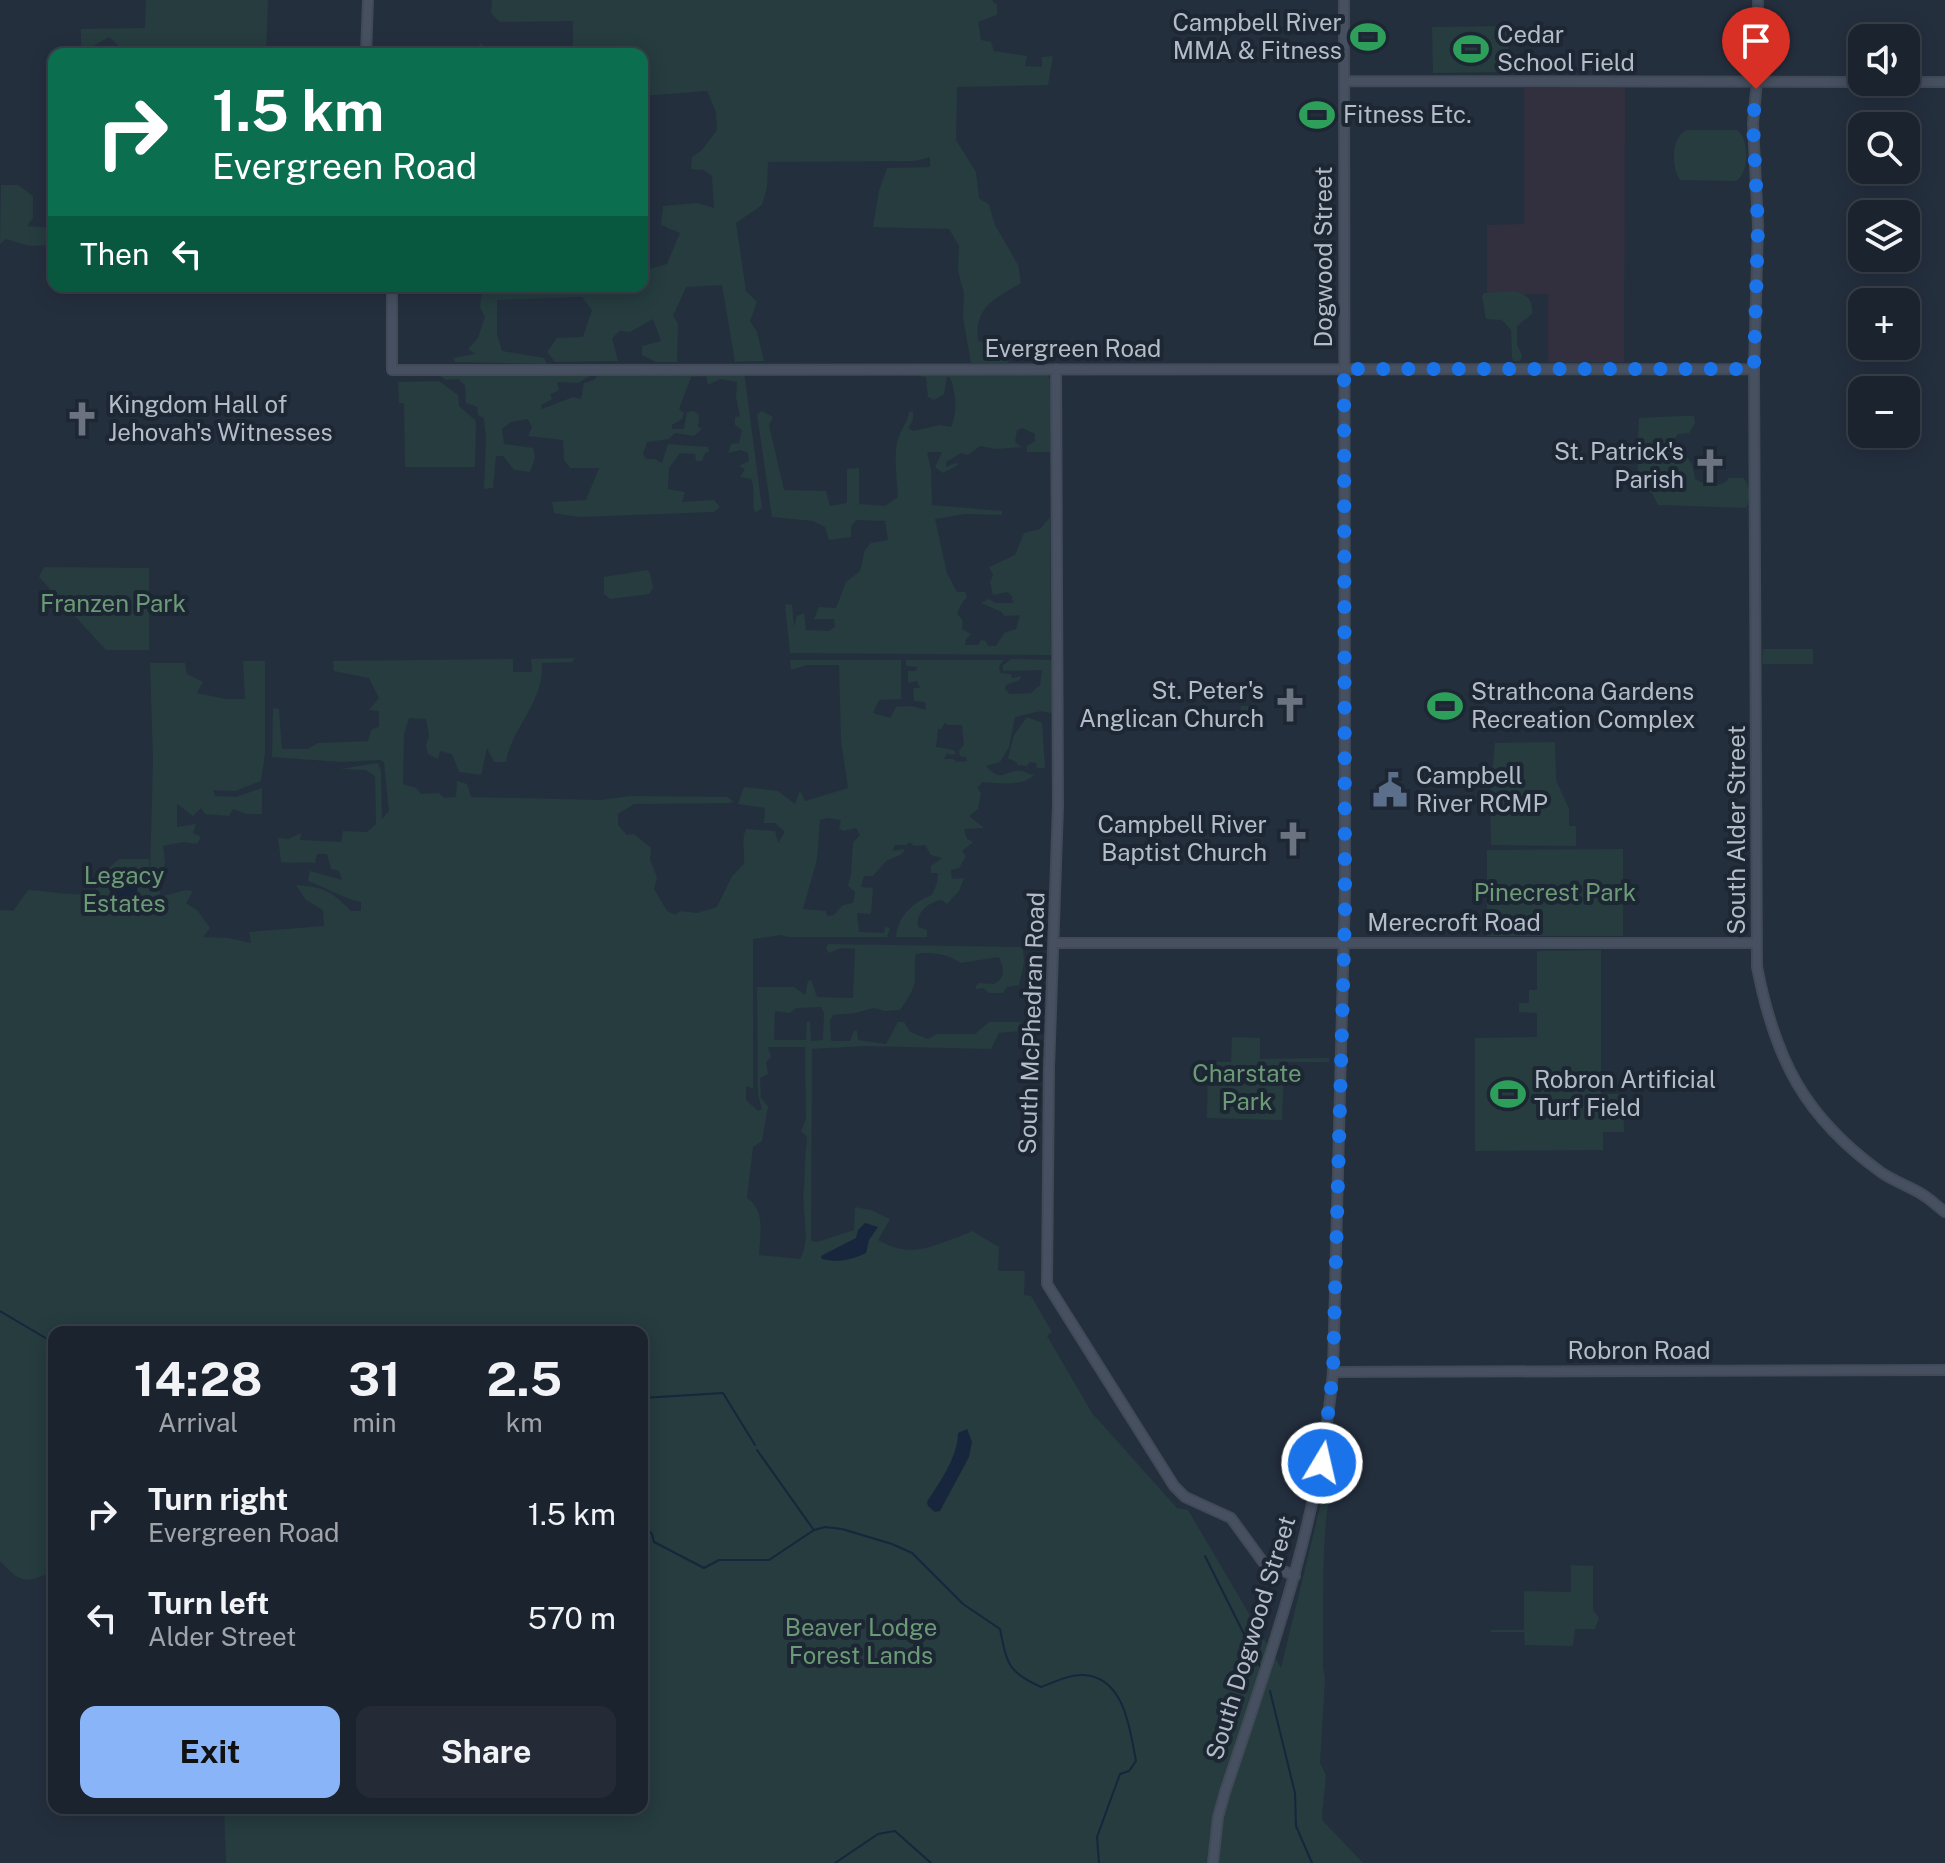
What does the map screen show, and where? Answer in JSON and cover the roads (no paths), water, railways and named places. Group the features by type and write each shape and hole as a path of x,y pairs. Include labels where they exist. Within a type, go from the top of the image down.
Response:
{"street":[{"path":"366,48 368,0"},
{"name":"Dogwood Street","path":"1344,0 1344,369"},
{"name":"South Alder Street","path":"1758,0 1753,123 1758,226 1754,369 1757,967 1773,1036 1785,1064 1821,1119 1847,1147 1945,1212"},
{"path":"1344,81 1848,82"},
{"path":"1920,82 1945,82"},
{"name":"Evergreen Road","path":"392,292 392,370 1754,369"},
{"name":"South McPhedran Road","path":"1056,369 1058,806 1049,1068 1047,1284 1174,1487 1185,1497 1231,1518 1263,1562 1295,1576"},
{"name":"South Dogwood Street","path":"1213,1863 1225,1792 1277,1640 1295,1576 1322,1463 1333,1372 1344,943 1344,369"},
{"name":"Merecroft Road","path":"1055,943 1757,943"},
{"name":"Robron Road","path":"1333,1372 1945,1370"}],"water":[{"path":"132,873 137,873 138,877 136,910 120,903 109,889 111,883 122,883"},
{"path":"865,1223 878,1227 869,1240 866,1253 844,1260 822,1259 821,1256 856,1238 858,1230"},
{"path":"967,1429 972,1442 969,1457 940,1511 935,1512 927,1502 951,1460 958,1433"}],"waterway":[{"path":"0,1311 48,1339"},
{"path":"648,1398 723,1393 755,1445"},
{"path":"757,1450 813,1529"},
{"path":"648,1530 654,1542 704,1568 719,1560 769,1560 814,1530 825,1527 892,1544 912,1553 963,1604 1000,1629 1010,1665 1021,1676 1041,1687 1079,1675 1098,1678 1109,1685 1117,1695 1128,1721 1136,1761 1129,1771 1120,1774 1097,1837 1099,1863"},
{"path":"1205,1556 1261,1668"},
{"path":"1270,1691 1295,1793 1296,1826 1312,1863"},
{"path":"835,1863 878,1834 895,1831 931,1863"}],"place":[{"name":"Campbell River MMA & Fitness","path":"1368,37"},
{"name":"Cedar School Field","path":"1471,49"},
{"name":"Fitness Etc.","path":"1317,115"},
{"name":"Kingdom Hall of Jehovah's Witnesses","path":"82,419"},
{"name":"St. Patrick's Parish","path":"1710,466"},
{"name":"St. Peter's Anglican Church","path":"1290,705"},
{"name":"Strathcona Gardens Recreation Complex","path":"1445,706"},
{"name":"Campbell River RCMP","path":"1390,790"},
{"name":"Campbell River Baptist Church","path":"1293,839"},
{"name":"Robron Artificial Turf Field","path":"1508,1094"}],"park label":[{"name":"Franzen Park","path":"113,604"},
{"name":"Legacy Estates","path":"124,890"},
{"name":"Pinecrest Park","path":"1555,893"},
{"name":"Charstate Park","path":"1247,1088"},
{"name":"Beaver Lodge Forest Lands","path":"861,1642"}]}
